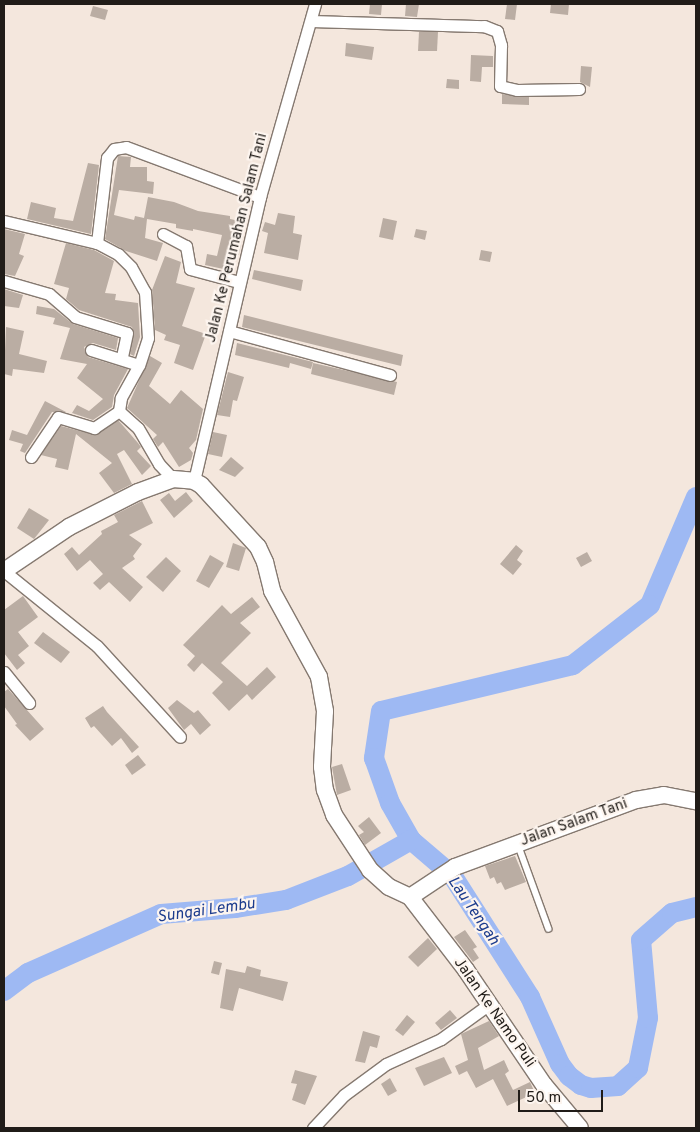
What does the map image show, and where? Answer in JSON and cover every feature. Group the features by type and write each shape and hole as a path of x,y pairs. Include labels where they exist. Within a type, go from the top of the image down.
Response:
{"street":[{"name":"Jalan Ke Perumahan Salam Tani","path":"194,481 260,197 315,4"},
{"path":"311,21 484,26 497,31 501,45 500,86 517,90 579,89"},
{"path":"97,243 107,158 114,149 126,147 260,197"},
{"path":"4,221 97,243 118,254 131,267 145,292 148,338 139,365 121,398 119,411 94,428 58,417 31,457"},
{"path":"164,234 186,246 190,269 239,282"},
{"path":"4,281 50,294 75,317 127,333 122,357"},
{"path":"230,331 390,375"},
{"path":"92,350 122,357 139,365"},
{"path":"119,411 138,428 160,464 173,479"},
{"path":"180,737 97,646 4,571 69,527 138,492 173,479 194,481 258,547 272,591 319,677 325,703 322,767 324,790 334,815 370,870 389,887 416,893"},
{"path":"4,672 29,703"},
{"name":"Jalan Salam Tani","path":"416,893 455,868 636,800 664,795 696,800"},
{"name":"Jalan Ke Namo Puli","path":"416,893 488,1005 544,1085 580,1128"},
{"path":"313,1128 344,1095 386,1064 441,1040 488,1005"}],"lane":[{"path":"518,843 549,929"}],"building":[{"path":"370,4 382,4 381,15 369,14"},
{"path":"406,4 419,4 417,17 405,16"},
{"path":"507,4 517,4 515,20 505,19"},
{"path":"551,4 569,4 568,15 550,13"},
{"path":"93,6 108,10 105,20 90,16"},
{"path":"419,32 438,32 437,51 418,51"},
{"path":"346,43 374,47 372,60 345,56"},
{"path":"471,55 493,56 493,67 482,67 481,82 470,81"},
{"path":"581,66 592,67 590,87 580,82"},
{"path":"447,79 459,80 459,89 446,88"},
{"path":"502,94 529,97 529,105 502,104"},
{"path":"118,156 131,157 130,167 147,167 147,181 154,182 153,194 119,190 114,215 134,220 135,216 144,218 148,197 174,202 198,211 230,216 230,219 245,222 239,255 231,253 228,270 205,265 207,254 217,256 222,235 193,229 193,231 176,228 176,224 147,219 145,238 163,243 157,261 126,251 105,239"},
{"path":"88,163 99,165 91,234 27,219 31,202 56,208 54,218 73,221"},
{"path":"278,213 295,216 293,233 302,235 298,260 264,253 268,233 262,231 265,222 275,225"},
{"path":"383,218 397,221 393,240 379,237"},
{"path":"4,229 25,234 19,254 24,256 15,276 4,274"},
{"path":"416,229 427,231 425,240 414,237"},
{"path":"66,243 94,250 114,261 105,293 116,294 115,300 138,303 140,337 134,356 130,354 134,334 132,327 79,310 66,299 69,288 54,284"},
{"path":"481,250 492,252 490,262 479,260"},
{"path":"165,256 181,262 176,283 195,288 182,326 206,334 193,370 174,363 180,345 164,340 166,335 155,330 152,290"},
{"path":"254,270 303,280 301,291 252,279"},
{"path":"4,289 23,295 19,308 4,306"},
{"path":"37,306 54,309 73,324 118,338 116,350 93,343 84,347 88,357 128,369 114,395 112,407 93,420 72,413 77,405 89,411 103,399 77,378 87,364 60,359 70,328 53,324 55,318 36,314"},
{"path":"244,315 403,355 401,366 242,327"},
{"path":"6,327 24,331 19,354 47,361 44,373 13,369 12,376 4,374"},
{"path":"237,343 313,362 311,369 290,363 289,368 235,355"},
{"path":"150,356 162,363 149,386 170,404 181,390 203,409 196,440 189,448 193,453 191,460 179,467 163,442 158,447 153,439 157,435 127,408"},
{"path":"313,363 397,382 394,395 311,374"},
{"path":"228,372 244,377 237,401 233,400 230,417 217,415"},
{"path":"45,401 66,412 52,412 25,453 20,451 23,444 9,440 12,430 27,435"},
{"path":"118,420 141,447 137,451 151,466 142,475 124,450 117,454 132,484 114,493 99,473 112,463 76,434 68,470 55,467 57,459 41,455 61,426 95,435"},
{"path":"213,432 227,435 222,457 208,454"},
{"path":"231,457 244,468 235,477 219,470"},
{"path":"186,492 193,501 174,518 160,500 169,493 175,501"},
{"path":"142,501 153,523 129,535 142,544 133,556 135,559 122,568 143,587 130,602 109,582 100,590 93,583 103,574 90,560 77,571 64,554 72,547 79,555 102,534 101,531 118,522 114,515"},
{"path":"29,508 49,520 34,539 17,528"},
{"path":"233,543 246,548 239,571 226,567"},
{"path":"516,545 523,551 517,560 522,564 513,575 500,564"},
{"path":"587,552 592,561 581,567 576,558"},
{"path":"210,555 224,563 209,588 196,581"},
{"path":"166,557 181,571 163,592 146,577"},
{"path":"23,596 38,617 18,632 29,646 18,655 25,663 17,670 4,653 4,610"},
{"path":"252,597 260,607 240,623 251,633 221,663 247,686 267,667 276,677 252,700 247,694 229,711 212,693 223,682 202,663 194,672 187,665 195,656 183,645 222,605 231,614"},
{"path":"43,632 70,652 61,663 34,643"},
{"path":"8,689 44,729 30,741 15,725 17,724 4,706 4,692"},
{"path":"177,700 194,713 198,710 211,725 200,735 191,724 184,730 168,708"},
{"path":"103,706 139,747 132,753 121,738 112,746 94,726 91,728 85,718"},
{"path":"138,755 146,765 132,775 125,765"},
{"path":"342,764 351,790 337,795 332,767"},
{"path":"369,817 381,833 365,845 359,835 364,832 358,826"},
{"path":"515,856 526,882 505,890 501,882 497,884 494,877 490,879 485,866"},
{"path":"465,930 477,947 473,949 479,958 473,962 454,937"},
{"path":"428,938 437,949 418,967 408,957"},
{"path":"214,961 222,963 219,975 211,973"},
{"path":"247,966 261,970 260,976 288,982 283,1001 239,988 233,1011 220,1008 226,969 245,973"},
{"path":"450,1010 457,1018 441,1030 435,1023"},
{"path":"407,1015 415,1022 403,1036 395,1030"},
{"path":"489,1021 499,1036 478,1048 484,1070 504,1060 509,1071 505,1074 513,1090 530,1082 535,1093 507,1106 493,1079 476,1088 467,1071 459,1075 455,1066 468,1060 461,1034"},
{"path":"363,1031 380,1036 377,1048 370,1046 365,1063 355,1061"},
{"path":"444,1057 452,1073 424,1086 415,1068"},
{"path":"295,1070 317,1076 305,1105 292,1100 297,1084 291,1083"},
{"path":"390,1078 397,1091 388,1096 381,1084"}],"waterway":[{"name":"Lau Tengah","path":"696,497 650,605 573,665 381,711 374,758 390,803 411,840 452,875 530,997 560,1064 569,1076 581,1085 591,1088 618,1086 638,1068 648,1018 641,940 672,913 696,907"},
{"name":"Sungai Lembu","path":"4,991 28,973 161,914 235,908 286,900 348,876 411,840"}]}
